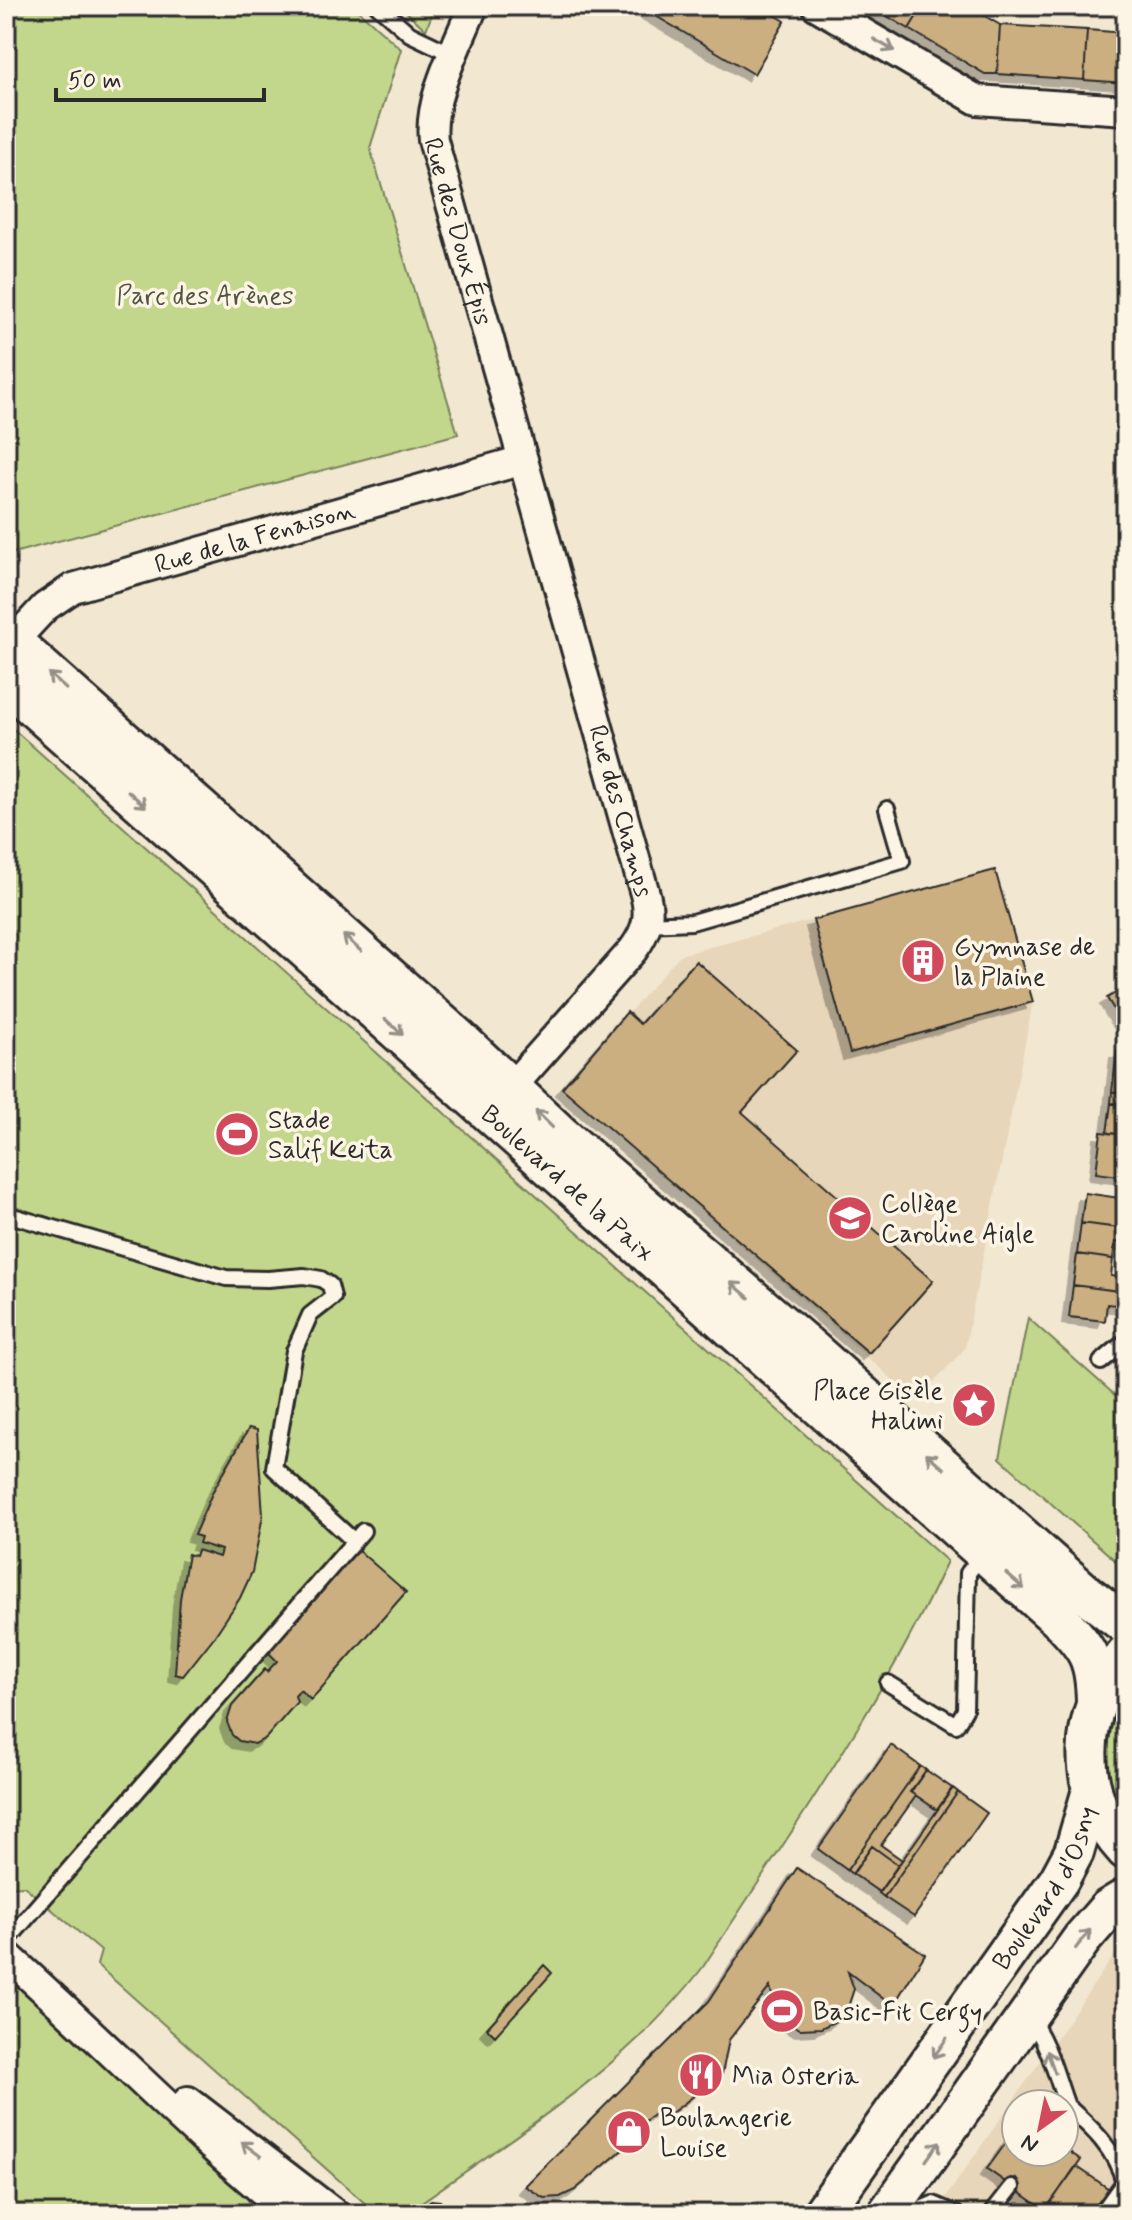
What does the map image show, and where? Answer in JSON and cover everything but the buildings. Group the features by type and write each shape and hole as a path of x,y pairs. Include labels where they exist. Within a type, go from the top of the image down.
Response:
{"main road":[{"name":"Boulevard de la Paix","path":"8,642 1083,1644 1093,1666 1096,1701"},
{"name":"Boulevard de la Paix","path":"6,683 501,1100 562,1136 813,1351 1062,1573 1126,1625"},
{"path":"1126,1654 1107,1679 1096,1701 1086,1752 1092,1790 1107,1825 1126,1850"},
{"name":"Boulevard d'Osny","path":"822,2214 1059,1880 1074,1852 1092,1790"},
{"path":"887,2214 1082,1939 1108,1909 1126,1898"}],"street":[{"name":"Rue des Doux Épis","path":"473,6 436,100 433,140 523,460"},
{"path":"817,6 977,100 1126,110"},
{"name":"Rue de la Fenaison","path":"8,642 45,607 73,588 523,460"},
{"name":"Rue des Champs","path":"501,1100 633,950 647,924 645,894 523,460"},
{"path":"6,1955 280,2202 335,2214"}],"lane":[{"path":"378,6 410,34 454,55"},
{"path":"647,924 692,922 902,861 887,809"},
{"path":"6,1214 226,1278 304,1276 321,1279 330,1285 333,1297 310,1315 294,1351 274,1468 358,1536 6,1942"},
{"path":"1101,1362 1126,1341"},
{"path":"888,1683 956,1725 965,1710 968,1573 984,1554"},
{"path":"1029,2017 1038,2030 1058,2088"},
{"path":"1080,2119 1100,2136 1119,2165 1124,2182 1101,2214"},
{"path":"991,2214 1012,2187"},
{"path":"910,2214 933,2204 956,2214"}],"shaded area":[{"name":"Collège Caroline Aigle","path":"813,920 850,1053 1033,1002 965,1348 917,1401 562,1088 680,955"},
{"path":"1122,1944 1126,1945 1126,2214 934,2214 1000,2119 1000,2168 1080,2168 1080,2088 1022,2088"}],"green space":[{"name":"Parc des Arènes","path":"6,6 353,6 401,49 370,148 458,434 6,555"},
{"path":"400,6 435,6 426,30"},
{"name":"Stade Salif Keita","path":"11,727 947,1561 864,1718 703,1967 672,2004 602,2071 405,2214 377,2214 97,1965 101,1951 24,1886 6,1887 6,733"},
{"path":"1028,1318 1126,1405 1126,1570 1000,1458"},
{"path":"1126,1684 1126,1819 1106,1769 1108,1721"},
{"path":"6,1974 246,2186 249,2204 245,2214 10,2214 6,2211"}],"place":[{"name":"Gymnase de la Plaine","path":"923,961"},
{"name":"Stade Salif Keita","path":"237,1134"},
{"name":"Collège Caroline Aigle","path":"850,1218"},
{"name":"Place Gisèle Halimi","path":"974,1405"},
{"name":"Basic-Fit Cergy","path":"782,2011"},
{"name":"Mia Osteria","path":"701,2075"},
{"name":"Boulangerie Louise","path":"629,2132"}]}
